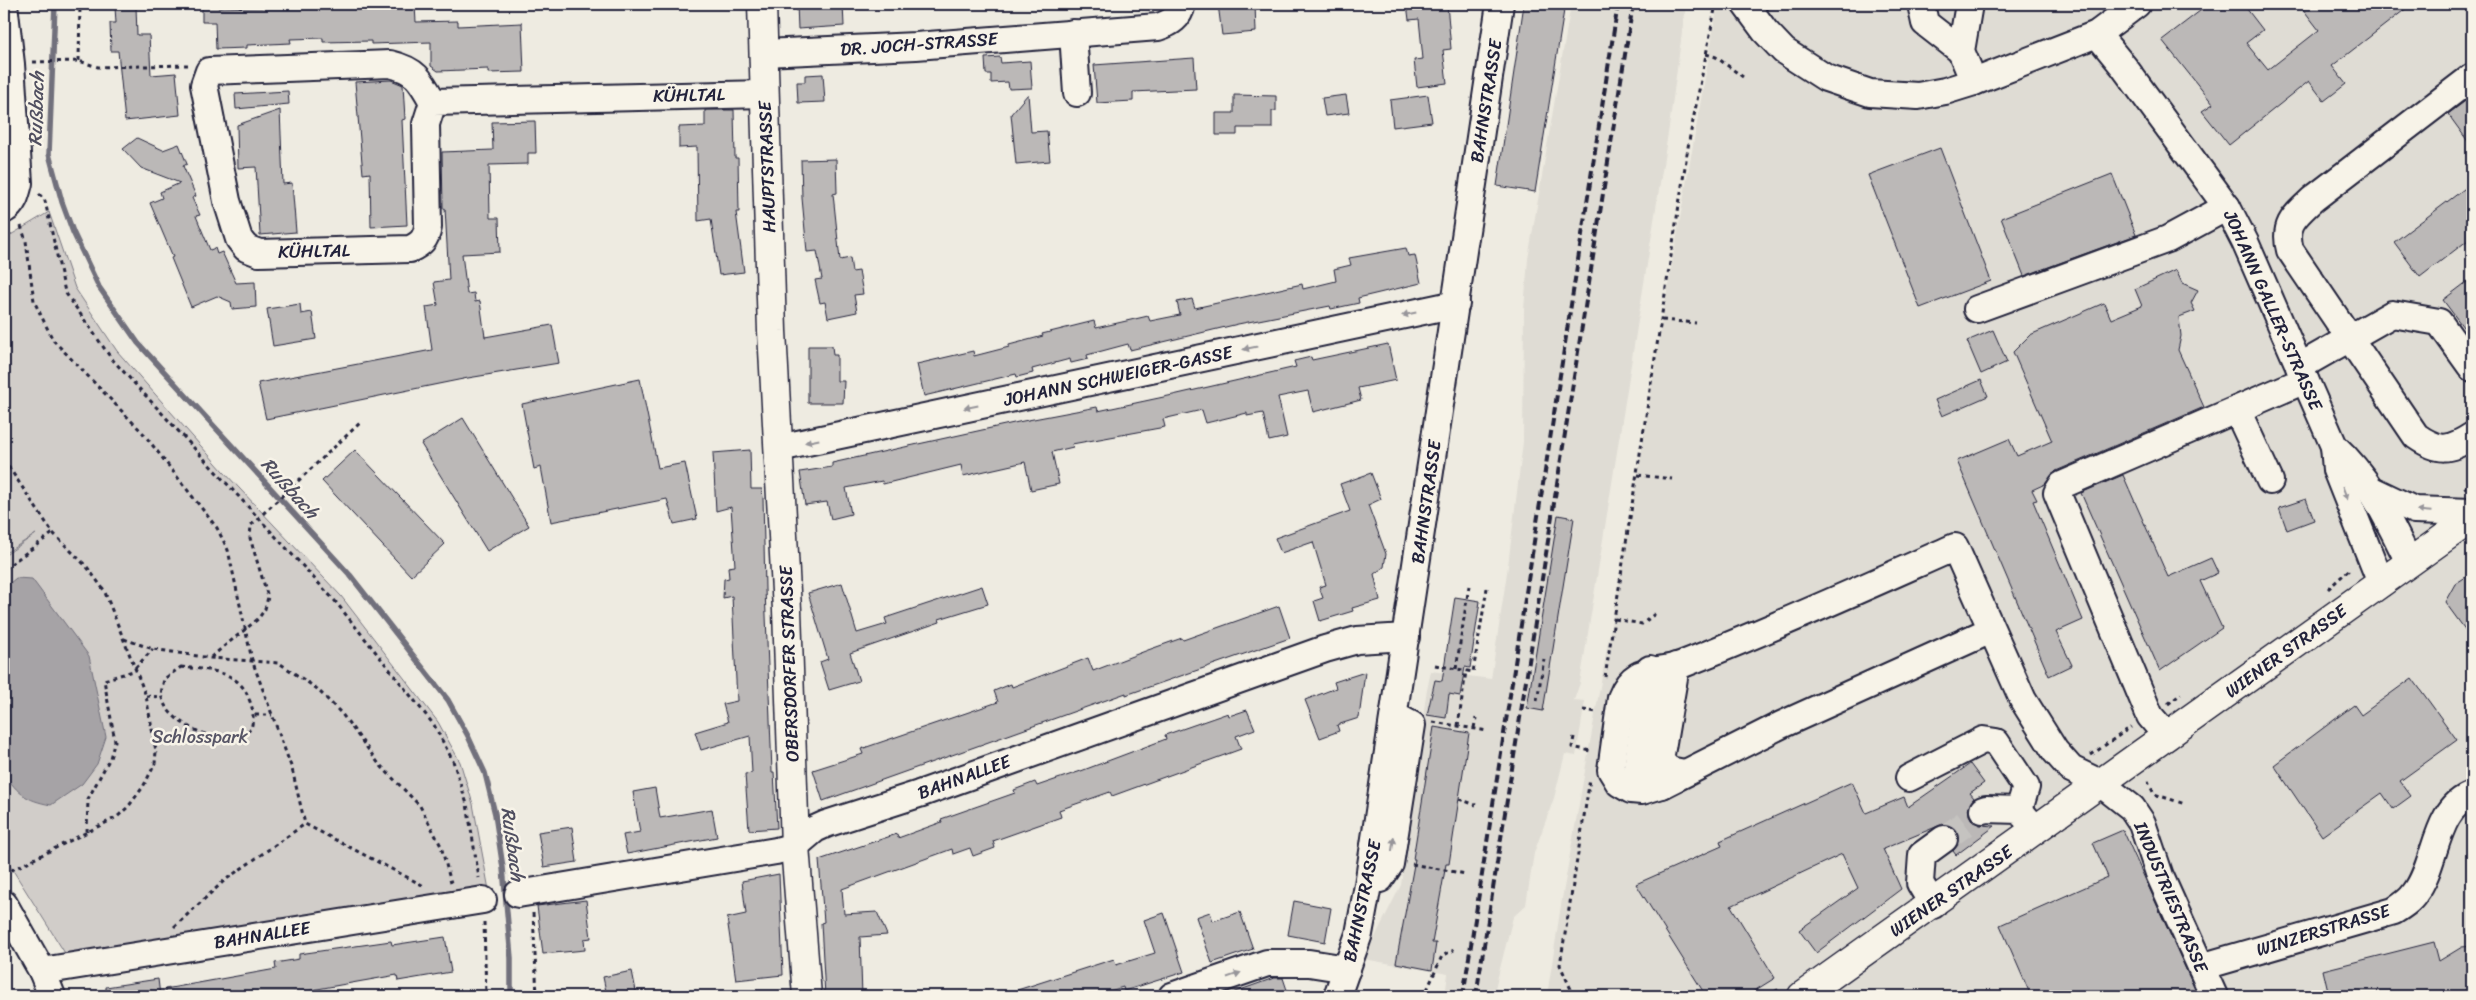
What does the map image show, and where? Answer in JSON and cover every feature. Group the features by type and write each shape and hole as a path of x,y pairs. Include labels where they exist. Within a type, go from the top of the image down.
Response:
{"main road":[{"name":"HAUPTSTRASSE","path":"762,4 772,331"},
{"name":"OBERSDORFER STRASSE","path":"772,331 792,722 795,846 807,996"},
{"name":"WIENER STRASSE","path":"1802,996 1933,905 2028,820 2100,783 2158,726 2381,583 2472,518"}],"street":[{"name":"BAHNSTRASSE","path":"1337,996 1358,934 1394,782 1395,716 1500,4"},
{"path":"1745,4 1765,31 1784,51 1805,66 1852,88 1870,93 1918,96 1945,91 1974,82 2097,34 2137,4"},
{"path":"1921,4 1925,23 1961,51 1974,82"},
{"path":"1961,51 1969,4"},
{"path":"4,5 11,64 19,183 11,215"},
{"name":"DR. JOCH-STRASSE","path":"764,53 916,46 1158,28 1169,24 1179,11"},
{"path":"1073,33 1076,93"},
{"name":"JOHANN GALLER-STRASSE","path":"2097,34 2124,67 2227,207 2245,242 2334,446 2336,470 2367,552 2381,583"},
{"path":"202,68 390,64 407,67 420,79 433,102"},
{"name":"KÜHLTAL","path":"202,68 227,201 239,239 246,248 259,253 410,249 419,245 426,237 428,228 426,124 433,102 765,94"},
{"path":"2472,77 2313,199 2293,218 2287,236 2290,250 2416,436 2444,449 2456,447 2472,436"},
{"path":"1976,309 2168,239 2227,207"},
{"name":"JOHANN SCHWEIGER-GASSE","path":"779,448 1456,304"},
{"path":"2158,726 2057,493 2062,485 2237,410 2302,373 2351,338 2392,314 2439,322 2472,368"},
{"path":"2237,410 2270,481"},
{"name":"JOHANN GALLER-STRASSE","path":"2334,446 2355,465 2372,490 2409,562"},
{"path":"2372,490 2414,510 2465,501"},
{"path":"1992,630 1781,726 1673,779 1648,782 1636,769 1650,670 1676,666 1766,632 1955,547 1992,630 2023,700 2055,751 2071,769 2100,783"},
{"name":"BAHNALLEE","path":"525,893 776,851 795,846 815,829 826,824 919,794 1325,649 1357,640 1406,638"},
{"path":"1673,779 1669,770 1660,760 1676,666"},
{"path":"1909,778 1983,740 1989,739 1996,742 2026,787 2028,820 1986,809 1983,810"},
{"path":"1365,902 1390,864 1394,782"},
{"name":"INDUSTRIESTRASSE","path":"2100,783 2132,808 2142,823 2160,876 2214,996"},
{"name":"WINZERSTRASSE","path":"2201,967 2394,911 2416,892 2427,871 2448,816 2465,797 2472,795"},
{"path":"1933,905 1920,883 1922,855 1944,839"},
{"name":"BAHNALLEE","path":"42,971 483,900"},
{"path":"4,904 42,971 52,996"},
{"path":"1172,996 1267,963 1309,963 1347,969"}],"path":[{"path":"79,61 80,4"},
{"path":"1605,679 1689,141 1716,4"},
{"path":"1706,54 1716,57 1743,78"},
{"path":"41,61 79,61 98,67 202,68"},
{"path":"38,193 45,200 65,292 111,358 335,600 434,725 453,761 467,804 483,900 486,996"},
{"path":"11,215 26,241 34,302 53,340 143,433 217,528 228,550 252,660 292,769 305,824 457,903"},
{"path":"1662,320 1696,323"},
{"path":"210,658 258,619 265,609 268,597 250,538 251,525 360,422"},
{"path":"4,460 53,533 87,567 104,590 146,696 156,750 155,764 143,787 128,807 117,816 4,874"},
{"path":"1638,475 1672,479"},
{"path":"2465,501 2472,484"},
{"path":"4,569 53,533"},
{"path":"2327,591 2346,574 2357,559 2367,552"},
{"path":"1456,669 1469,586"},
{"path":"1435,665 1473,672 1487,588"},
{"path":"1615,619 1642,624 1656,613"},
{"path":"123,639 153,649 210,658 278,663 316,688 342,714 379,764 420,806 441,846 457,903"},
{"path":"87,832 88,799 110,758 115,741 104,680 136,669 153,649"},
{"path":"1537,701 1544,658"},
{"path":"181,667 207,670 236,678 245,687 255,715 251,730 235,739 210,736 182,723 169,712 161,697 164,679 181,667"},
{"path":"1466,671 1458,726 1488,731"},
{"path":"2158,726 2189,689"},
{"path":"146,696 161,697"},
{"path":"1583,710 1600,713 1601,704"},
{"path":"255,715 272,715"},
{"path":"1474,728 1476,718"},
{"path":"1574,737 1572,747 1594,752"},
{"path":"1574,996 1560,965 1591,771"},
{"path":"2148,781 2154,794 2185,804"},
{"path":"1459,799 1476,805"},
{"path":"146,954 225,880 305,824"},
{"path":"1390,864 1413,864 1466,874"},
{"path":"525,893 537,996"},
{"path":"1427,990 1442,956 1454,950"}],"shaded area":[{"path":"1571,4 1686,4 1669,127 1580,683 1574,700 1585,701 1576,756 1565,754 1554,798 1534,853 1526,905 1513,917 1493,996 1445,996 1448,974 1364,959 1401,885 1426,695 1431,671 1491,679 1508,566 1523,442 1524,309 1528,259"},
{"path":"1718,4 2472,4 2472,996 1547,996 1562,899 1638,475 1662,320"},
{"path":"16,578 32,579 89,656 106,737 97,764 82,784 51,805 35,801 23,795 4,774 4,588"}],"green space":[{"name":"Schlosspark","path":"49,212 75,288 117,351 223,471 341,596 438,722 460,762 473,804 489,890 68,958 4,856 4,556 36,534 4,554 4,239"}],"building":[{"path":"202,4 218,4 218,8 265,7 265,4 349,4 349,8 415,6 416,22 458,21 458,26 522,23 524,72 488,73 488,69 438,71 431,66 431,42 371,44 371,41 323,42 323,38 290,39 291,43 247,45 247,48 216,49 215,22 202,22"},
{"path":"797,4 843,4 844,26 798,29"},
{"path":"1218,4 1255,4 1256,32 1222,35"},
{"path":"1407,4 1447,4 1451,49 1443,50 1447,83 1417,87 1414,60 1423,59 1419,19 1409,20"},
{"path":"1524,4 1565,4 1535,192 1497,186"},
{"path":"2209,4 2243,4 2263,30 2246,43 2268,70 2319,30 2299,4 2412,4 2332,66 2346,84 2324,101 2309,81 2229,145 2202,111 2213,104 2162,40"},
{"path":"115,7 136,7 137,35 149,35 151,75 176,73 180,115 125,121 118,51 111,51 110,23 116,23"},
{"path":"1000,57 1001,63 1030,61 1032,88 1009,89 1008,82 991,83 991,74 986,74 985,58"},
{"path":"1194,58 1196,89 1133,92 1133,101 1097,103 1094,65"},
{"path":"823,74 825,102 798,103 797,82 805,82 805,75"},
{"path":"391,80 403,85 405,119 402,120 407,225 371,227 370,173 363,174 355,82"},
{"path":"288,91 289,104 236,109 235,94"},
{"path":"1028,94 1031,132 1047,131 1050,161 1016,164 1011,114"},
{"path":"1234,95 1276,96 1276,111 1272,111 1272,128 1237,128 1237,135 1216,135 1216,113 1234,113"},
{"path":"1346,95 1349,113 1325,116 1322,98"},
{"path":"1428,95 1432,122 1393,127 1390,100"},
{"path":"2472,96 2472,147 2448,114"},
{"path":"280,110 283,184 292,183 296,232 260,235 256,167 238,168 237,125"},
{"path":"705,110 734,110 735,158 738,158 739,212 736,212 744,272 719,275 711,219 698,221 697,147 679,148 679,127 705,126"},
{"path":"535,121 536,153 528,153 528,164 489,165 490,218 499,218 500,252 462,254 467,294 474,293 475,302 480,301 485,337 552,325 559,363 468,378 266,419 258,383 432,350 426,307 438,305 434,282 449,280 445,208 443,209 442,152 493,150 492,122"},
{"path":"137,138 163,150 179,144 187,164 183,166 196,196 192,198 200,215 196,216 210,250 215,248 217,254 222,252 236,283 255,282 256,307 232,309 231,302 217,296 191,307 171,258 173,257 150,203 162,198 160,192 180,183 141,168 123,149"},
{"path":"1940,148 1991,281 1920,308 1868,175"},
{"path":"836,159 837,193 833,194 840,260 850,258 852,272 859,271 863,294 854,295 857,312 828,318 825,302 820,303 815,280 822,279 817,251 807,252 801,160"},
{"path":"2112,174 2136,235 2024,276 2001,218"},
{"path":"2472,183 2472,237 2420,277 2394,242"},
{"path":"1406,248 1408,256 1415,255 1421,283 1358,298 1359,303 1331,309 1330,306 1238,324 1130,350 1128,344 1087,355 1088,359 1071,363 1070,359 1032,369 1033,373 1017,377 1016,374 924,396 917,364 973,351 974,356 1043,336 1042,334 1094,321 1096,328 1148,316 1150,321 1180,315 1177,302 1192,299 1195,308 1302,284 1303,289 1336,281 1334,269 1351,265 1349,258"},
{"path":"2176,270 2182,283 2198,290 2191,303 2195,311 2179,317 2181,336 2178,350 2204,407 2056,471 2045,484 2032,490 2037,500 2033,501 2083,620 2056,632 2072,665 2049,676 1957,461 2009,439 2017,456 2052,441 2013,352 2030,335 2104,303 2111,319 2142,306 2135,289"},
{"path":"2472,278 2472,339 2443,300"},
{"path":"300,304 301,314 312,312 316,339 273,346 267,309"},
{"path":"1993,330 2007,362 1981,374 1967,341"},
{"path":"1388,344 1396,380 1358,388 1361,400 1313,412 1308,391 1278,397 1287,437 1269,441 1263,413 1247,416 1247,413 1206,423 1202,410 1163,419 1165,427 1072,444 1073,447 1052,452 1059,484 1031,490 1025,462 963,476 961,465 883,484 882,481 846,488 851,514 831,519 827,502 805,505 800,472 832,467 832,463 1023,421 1097,407 1098,411 1173,395 1296,367 1294,361 1311,357 1312,360"},
{"path":"808,346 832,346 833,355 837,355 837,381 844,381 843,403 808,403"},
{"path":"640,379 658,468 685,463 697,519 674,524 667,499 551,522 541,467 534,469 522,404"},
{"path":"1981,380 1988,396 1942,416 1935,400"},
{"path":"463,418 529,526 487,551 421,444"},
{"path":"355,450 445,544 411,576 322,481"},
{"path":"750,450 751,489 762,489 763,498 772,772 774,772 777,828 749,830 745,774 752,773 750,736 701,750 695,732 728,722 723,704 737,701 732,596 723,598 724,579 729,578 728,567 735,566 731,507 716,511 713,453"},
{"path":"1371,473 1381,499 1368,505 1386,554 1384,567 1374,574 1380,600 1352,608 1353,611 1320,621 1314,601 1323,598 1319,587 1326,585 1313,542 1281,553 1275,538 1350,511 1340,484"},
{"path":"2123,475 2168,577 2211,558 2218,573 2200,581 2222,628 2160,671 2081,493"},
{"path":"2306,499 2314,520 2287,530 2279,508"},
{"path":"1558,515 1574,518 1543,711 1527,708"},
{"path":"2472,573 2472,639 2445,602 2455,584"},
{"path":"842,583 857,633 887,624 885,618 982,586 988,604 939,619 940,622 850,653 859,681 829,690 820,662 828,659 808,593"},
{"path":"1455,597 1480,601 1470,668 1465,667 1460,696 1449,694 1446,718 1427,715 1435,680 1442,681"},
{"path":"1279,606 1290,638 1126,695 1126,693 823,801 813,770 863,754 861,749 998,702 994,691 1011,684 1012,687 1088,658 1093,671 1182,638 1183,640"},
{"path":"1365,672 1359,718 1337,725 1339,731 1320,738 1305,700 1336,688 1334,682"},
{"path":"2412,678 2457,740 2400,781 2411,796 2393,809 2382,793 2322,836 2274,765 2354,705 2361,715"},
{"path":"1247,710 1255,729 1236,736 1241,749 1112,796 1110,792 1059,810 1061,817 993,841 995,848 973,856 970,848 953,854 952,849 842,889 844,914 877,912 887,935 860,937 862,996 825,996 821,923 824,922 819,860 897,834 898,838 942,822 941,819 1015,793 1014,790 1035,782 1037,786 1166,739 1165,735 1228,713 1229,716"},
{"path":"1434,727 1469,733 1449,864 1446,864 1432,943 1436,943 1432,970 1396,963 1415,859 1413,859"},
{"path":"1970,764 1984,783 1970,793 1974,798 1968,807 1969,815 1973,822 1980,825 1995,826 1956,855 1953,851 1958,845 1959,837 1951,826 1943,824 1883,849 1901,889 1816,953 1799,930 1858,888 1842,854 1731,906 1775,978 1746,996 1706,996 1636,884 1722,846 1720,841 1852,782 1866,813 1904,797 1908,807"},
{"path":"655,788 660,818 712,809 717,837 627,854 623,835 640,832 633,792"},
{"path":"572,827 577,862 544,867 538,832"},
{"path":"2123,830 2198,996 2031,996 2000,925 2108,877 2093,843"},
{"path":"779,874 783,975 736,980 727,918 746,914 742,881"},
{"path":"586,900 591,938 584,939 585,950 543,954 537,906"},
{"path":"1294,901 1331,908 1325,942 1288,935"},
{"path":"1210,912 1213,921 1240,912 1253,949 1212,963 1196,917"},
{"path":"1164,913 1184,972 1124,991 1123,987 1093,996 1009,996 1008,993 1114,959 1116,965 1155,953 1144,920"},
{"path":"445,937 451,972 398,981 397,975 289,994 290,996 165,996 165,989 276,969 275,963 299,959 299,954 391,941 392,945"},
{"path":"2434,942 2439,961 2462,947 2472,946 2472,996 2329,996 2323,970"},
{"path":"632,971 637,996 607,996 603,977"},
{"path":"1274,978 1283,978 1289,996 1229,996 1229,994"},
{"path":"158,979 160,996 106,996 106,987"}],"waterway":[{"name":"Rußbach","path":"55,4 49,154 62,202 73,232 99,287 138,343 350,575 448,700 468,736 485,773 495,814 503,868 511,958 511,996"}],"tunnel":[{"path":"1944,839 1983,810"}],"railway":[{"path":"1463,996 1618,4"},
{"path":"1476,996 1633,4"}]}
